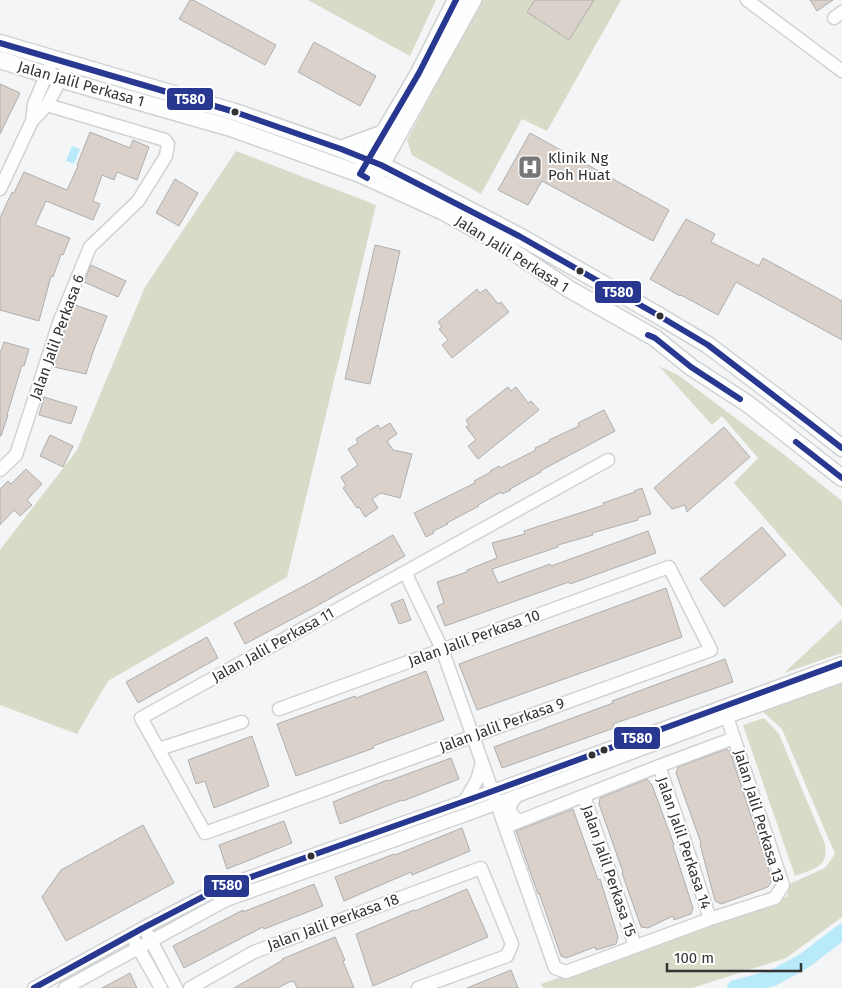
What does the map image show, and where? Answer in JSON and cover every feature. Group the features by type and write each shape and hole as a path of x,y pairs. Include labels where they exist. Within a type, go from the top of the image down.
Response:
{"main road":[{"path":"439,49 456,0"},
{"path":"370,170 389,138 419,73 444,41 452,38 473,0"},
{"name":"Jalan Jalil Perkasa 1","path":"0,43 235,112 341,149 370,170 500,243 569,289 655,338 692,367 748,404 842,478"},
{"name":"Jalan Jalil Perkasa 1","path":"0,60 370,170 414,181 519,236 708,345 842,448"},
{"path":"341,149 389,138"},
{"path":"389,138 402,165 414,181"},
{"path":"692,367 682,354 680,344 686,340 708,345"}],"street":[{"path":"747,0 842,71"},
{"path":"0,188 32,121 47,105 53,77 53,59"},
{"path":"32,121 34,104 53,77 69,64"},
{"name":"Jalan Jalil Perkasa 6","path":"0,470 16,455 60,320 90,248 138,201 166,156 168,144 165,140 47,105"},
{"name":"Jalan Jalil Perkasa 11","path":"159,749 141,718 608,460"},
{"name":"Jalan Jalil Perkasa 10","path":"279,709 669,567"},
{"name":"Jalan Jalil Perkasa 9","path":"159,749 205,833 711,650 669,567"},
{"name":"Jalan Jalil Perkasa 13","path":"405,572 442,649 555,968 566,972 710,919 775,898 784,885 727,717"},
{"path":"520,821 513,816 510,810 511,803 518,789 842,663"},
{"path":"64,988 226,900 494,797 842,676"},
{"path":"159,749 242,722"},
{"name":"Jalan Jalil Perkasa 13","path":"504,824 520,821 734,738"},
{"path":"468,807 482,763 496,776 518,789"},
{"name":"Jalan Jalil Perkasa 14","path":"658,766 710,919"},
{"name":"Jalan Jalil Perkasa 15","path":"584,796 635,946"},
{"path":"34,988 220,888 468,807 504,824"},
{"name":"Jalan Jalil Perkasa 18","path":"190,988 254,952 481,868 512,944 507,956 418,988"},
{"path":"144,928 176,988"},
{"path":"131,935 161,988"}],"green space":[{"path":"308,0 436,0 410,56"},
{"path":"481,0 621,0 547,131 522,119 481,194 412,155 407,140"},
{"path":"236,151 376,205 287,577 108,681 77,734 0,705 0,550 77,450 145,287"},
{"path":"659,366 678,375 782,453 842,501 842,607 734,483 758,458 722,416 712,425"},
{"path":"842,619 842,653 784,673"},
{"path":"842,681 842,917 786,958 692,988 543,988 541,984 787,897 789,884 825,868 835,854 782,729 761,710"},
{"path":"764,718 779,734 825,844 826,852 822,863 813,869 795,876 743,725"}],"water":[{"path":"72,146 80,149 74,164 66,161"}],"building":[{"path":"190,0 276,45 265,65 179,19"},
{"path":"535,0 594,0 569,40 527,12"},
{"path":"810,0 833,0 817,11"},
{"path":"314,42 376,76 360,106 298,72"},
{"path":"0,84 20,93 0,134"},
{"path":"90,132 130,148 133,140 149,147 137,180 117,172 114,180 102,175 93,201 100,204 93,220 46,201 35,225 70,238 63,255 61,254 53,277 51,276 39,321 0,310 0,218 12,192 14,193 24,172 67,190"},
{"path":"530,133 669,210 653,241 542,181 528,205 498,190"},
{"path":"175,179 198,193 179,226 156,213"},
{"path":"686,219 715,234 711,242 759,266 763,258 842,301 842,340 736,282 718,315 650,279"},
{"path":"375,245 400,251 370,384 345,379"},
{"path":"91,265 126,281 118,297 84,282"},
{"path":"477,289 480,293 486,289 498,304 501,302 509,312 452,358 442,345 448,340 439,329 442,327 438,322"},
{"path":"75,305 107,316 86,374 54,367"},
{"path":"4,342 29,349 24,366 22,365 0,436 0,353"},
{"path":"508,387 511,391 516,387 528,403 531,401 539,410 478,459 468,446 476,440 466,427 469,425 466,420"},
{"path":"44,397 77,407 71,424 39,415"},
{"path":"604,410 615,431 540,471 511,490 502,494 501,492 433,531 434,533 426,537 414,513 475,483 474,481 499,466 500,468 536,450 535,448 579,426 578,423"},
{"path":"390,423 397,434 387,441 393,450 412,454 400,498 381,493 372,499 378,508 365,517 343,488 346,486 341,477 358,465 348,449 358,443 356,439 378,425 380,429"},
{"path":"724,427 750,457 687,512 685,505 672,509 654,488"},
{"path":"50,435 73,446 63,467 40,456"},
{"path":"26,469 42,484 27,500 32,505 20,516 14,510 0,525 0,489 8,481 11,484"},
{"path":"642,488 651,514 492,569 498,583 648,531 656,553 445,626 437,606 444,603 437,582 467,572 467,570 497,558 492,543 525,534 524,531 604,505 603,503"},
{"path":"762,527 786,555 724,607 700,579"},
{"path":"393,535 405,556 245,644 234,623 313,581"},
{"path":"666,588 682,637 477,710 459,664"},
{"path":"403,599 411,620 399,624 391,604"},
{"path":"207,637 218,658 138,703 126,682"},
{"path":"725,659 733,682 613,724 614,728 502,768 494,747"},
{"path":"426,671 444,720 296,776 277,724 355,696 356,698"},
{"path":"252,736 269,786 214,808 205,781 196,784 188,760"},
{"path":"727,749 730,752 772,880 768,887 721,904 715,901 701,843 676,773 678,767"},
{"path":"451,758 459,779 340,824 333,802 387,780"},
{"path":"647,779 652,785 674,845 693,908 691,914 674,920 673,916 648,928 641,927 599,804 600,798"},
{"path":"573,809 598,880 600,879 618,937 616,944 596,950 595,947 566,958 561,956 516,831"},
{"path":"284,821 292,843 227,869 219,845"},
{"path":"143,825 174,883 66,941 42,897 61,870"},
{"path":"462,828 470,851 412,875 411,872 344,901 335,877"},
{"path":"314,884 323,906 264,929 263,927 184,968 173,946 243,910 243,912"},
{"path":"467,889 488,937 373,986 356,934"},
{"path":"335,937 354,988 297,988 294,981 291,981 278,988 234,988 282,959"},
{"path":"511,970 518,988 467,988"},
{"path":"130,973 137,988 102,988 121,978"}],"waterway":[{"path":"735,988 773,978 804,961 842,932"}],"transit line":[{"name":"T580","path":"367,178 360,174 419,73 456,0"},
{"name":"T580","path":"0,43 235,112 381,165 519,236 708,345 842,448"},
{"name":"T580","path":"648,335 655,338 691,367 740,399"},
{"name":"T580","path":"796,442 842,478"},
{"name":"T580","path":"34,988 220,888 482,795 842,663"}],"place":[{"name":"Klinik Ng Poh Huat","path":"530,167"}]}
